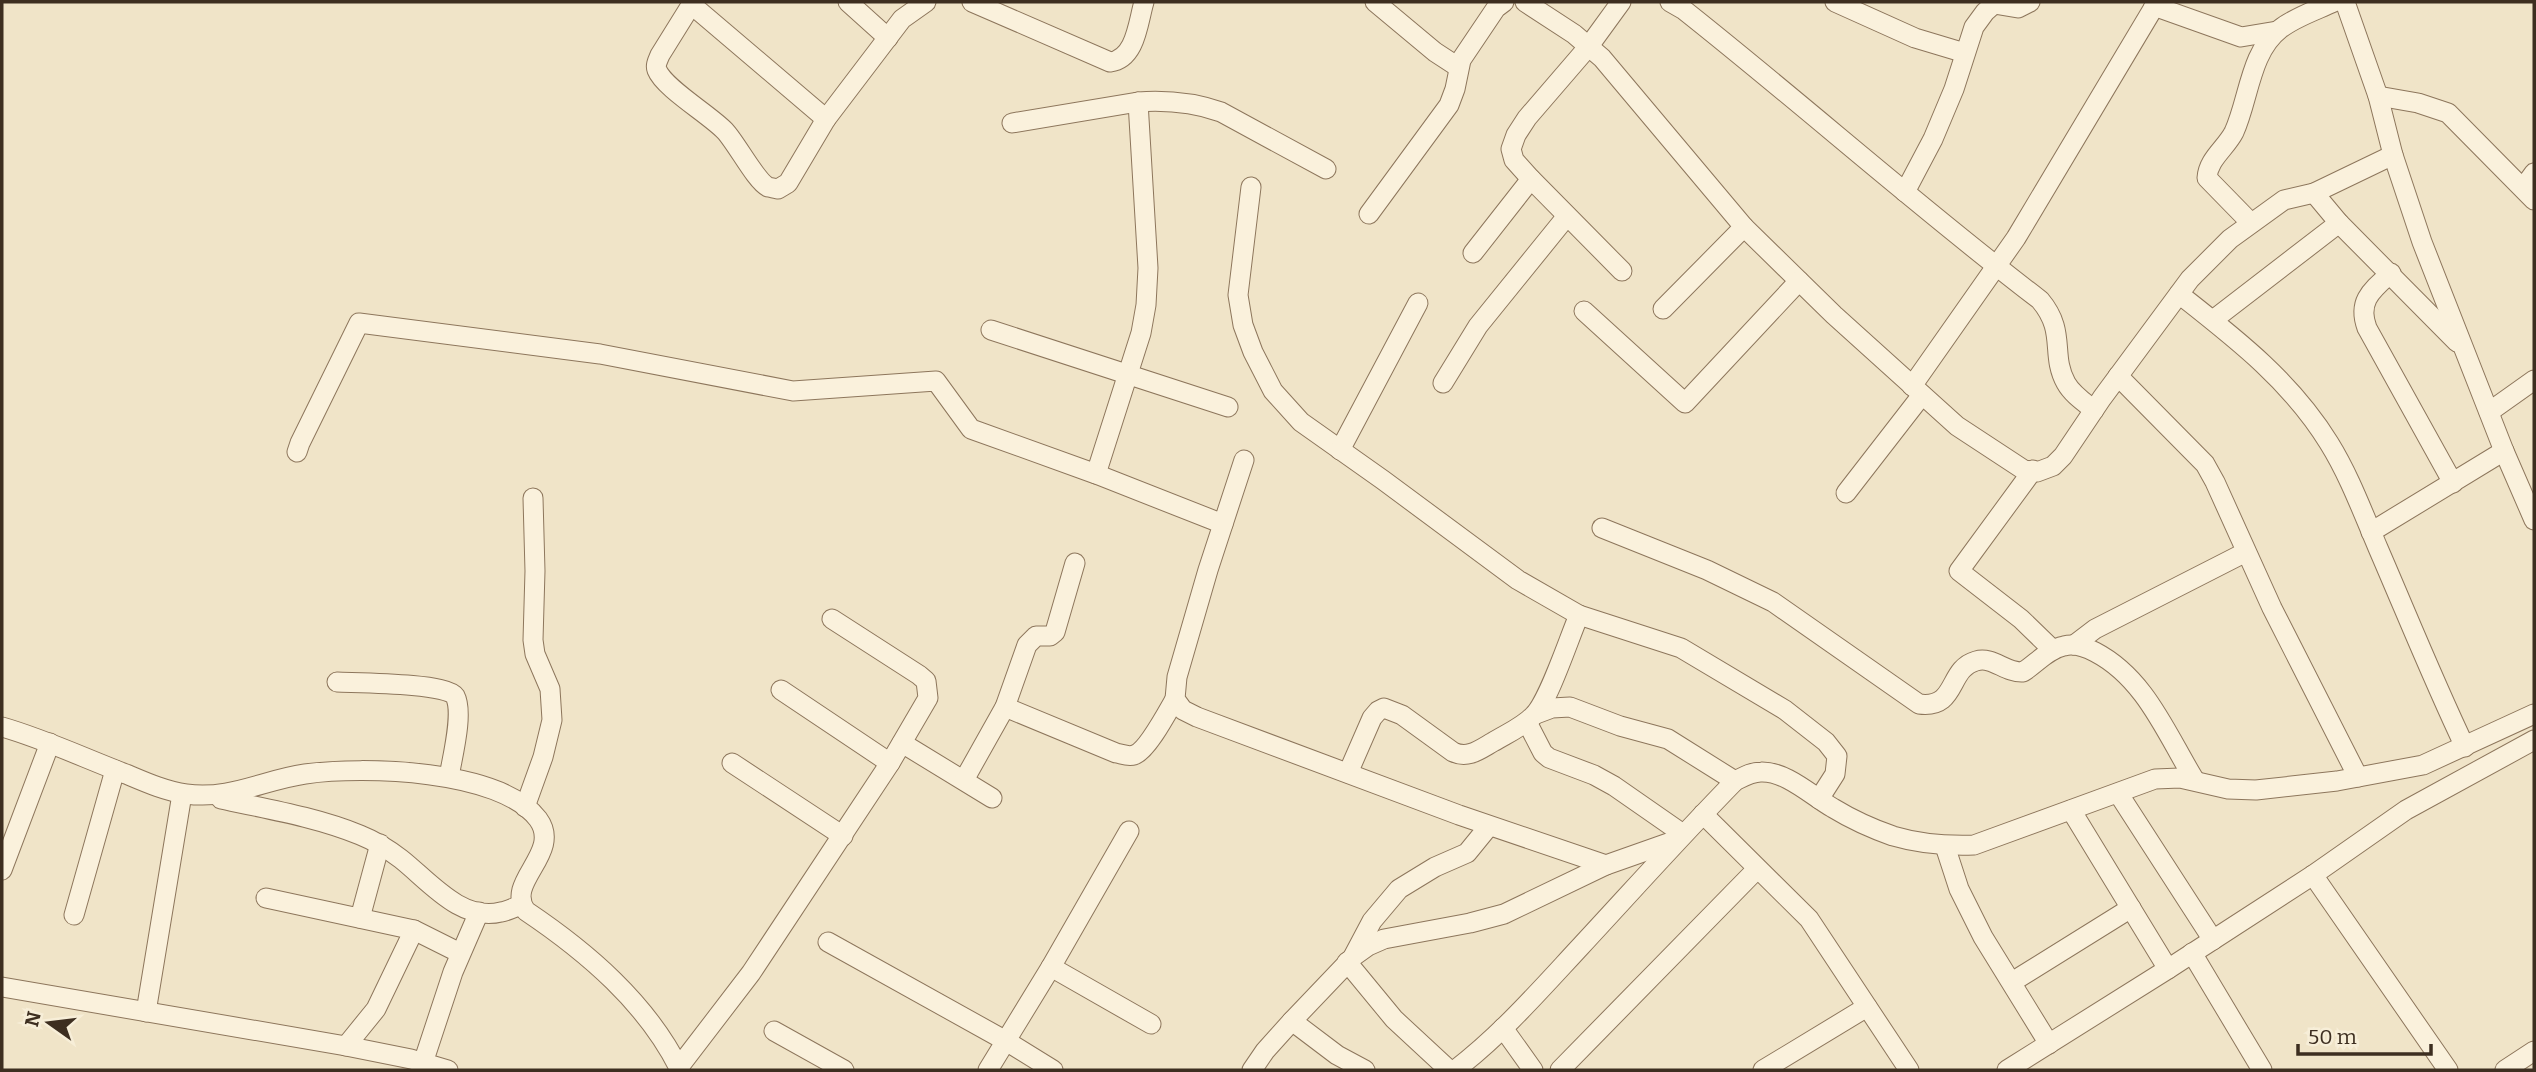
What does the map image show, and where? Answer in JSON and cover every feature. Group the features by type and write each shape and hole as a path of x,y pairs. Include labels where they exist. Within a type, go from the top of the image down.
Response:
{"street":[{"path":"848,2 888,38"},
{"path":"972,2 1110,62 1118,61 1131,46 1144,2"},
{"path":"1375,2 1435,52 1458,67"},
{"path":"1369,214 1449,105 1455,89 1458,67 1496,8 1504,2"},
{"path":"1525,2 1602,58 1744,227 1917,391 1957,426 2024,471 2037,472 2053,466 2063,456 2190,279 2230,239 2284,200 2314,192 2393,155"},
{"path":"1621,2 1589,46 1516,135 1511,149 1514,160 1531,179 1622,271"},
{"path":"1670,2 1684,10 1775,82 1996,267 2040,300 2055,325 2061,370 2067,384 2094,410"},
{"path":"1835,2 1915,38 1965,53"},
{"path":"1905,192 1933,139 1954,89 1968,40 1980,17 1989,6 2001,3 2018,8 2030,2"},
{"path":"1846,493 1917,391 1996,267 2156,4 2241,37 2277,31 2334,2"},
{"path":"2345,2 2378,96 2393,155 2422,242 2534,520"},
{"path":"826,119 693,3 656,63 657,70 670,85 719,124 733,139 759,179 768,187 778,189 788,183 826,119 902,19 919,3"},
{"path":"2251,223 2207,178 2208,170 2234,132 2262,54 2277,31"},
{"path":"2378,96 2418,103 2448,113 2531,187"},
{"path":"1012,123 1139,102 1183,103 1221,112 1326,169"},
{"path":"1096,474 1144,314 1148,268 1139,102"},
{"path":"1473,253 1531,179"},
{"path":"1251,187 1238,295 1242,325 1273,391 1301,422 1518,580 1579,615 1681,648 1785,710 1826,742 1837,756 1835,774 1819,799"},
{"path":"2314,192 2339,223 2467,353"},
{"path":"1443,383 1478,326 1567,216"},
{"path":"2213,320 2339,223"},
{"path":"1663,309 1744,227"},
{"path":"2391,273 2368,295 2363,317 2453,483"},
{"path":"1584,310 1685,403 1800,281"},
{"path":"2179,294 2264,362 2290,391 2328,442 2351,484 2428,668 2465,747"},
{"path":"1340,450 1418,303"},
{"path":"298,452 359,323 600,354 793,391 936,381 971,429 1223,524"},
{"path":"991,330 1228,407"},
{"path":"2118,376 2204,464 2215,482 2293,651 2358,777"},
{"path":"2489,412 2534,380"},
{"path":"2371,533 2504,451"},
{"path":"1005,707 1116,753 1134,755 1140,752 1175,699 1177,677 1244,460"},
{"path":"2033,470 1959,570 2021,619 2053,650"},
{"path":"525,807 552,720 550,689 535,654 533,640 533,498"},
{"path":"1602,528 1707,570 1773,602 1919,704 1930,706 1944,699 1964,667 1972,662 1989,661 2007,671 2023,672 2053,650 2074,645 2085,647 2113,662 2140,688 2194,779"},
{"path":"2074,645 2095,629 2246,552"},
{"path":"964,780 1005,707 1031,638 1051,636 1055,632 1075,563"},
{"path":"1579,615 1531,718 1543,753 1614,786 1645,806 1681,837"},
{"path":"210,796 237,792 304,774 384,772 449,777 490,789 525,807 539,821 544,831 539,860 522,887 519,897 521,905 602,969 647,1020 679,1069 751,973 843,836 928,698 926,681 832,619"},
{"path":"337,682 429,687 451,692 455,697 457,720 449,777"},
{"path":"781,690 890,762"},
{"path":"1175,699 1183,710 1197,717 1489,826 1606,865"},
{"path":"1348,773 1372,718 1384,708 1402,715 1460,755 1468,755 1552,708 1570,707 1620,726 1668,739 1735,782"},
{"path":"1455,1070 1531,1001 1681,837 1735,782 1745,776 1760,772 1773,774 1792,782 1835,810 1891,835 1945,846 1973,845 2155,779 2194,779 2228,789 2256,790 2358,777 2423,765 2534,714"},
{"path":"2,727 182,794 210,796 319,821 380,844 462,907 479,912 500,913 521,905"},
{"path":"2007,1070 2313,875 2406,810 2534,740"},
{"path":"2,870 50,743"},
{"path":"902,743 992,798"},
{"path":"732,763 843,836"},
{"path":"74,915 115,770"},
{"path":"2118,793 2213,940"},
{"path":"146,1012 182,794"},
{"path":"2071,810 2168,969"},
{"path":"1703,814 1809,919 1909,1070"},
{"path":"1351,959 1372,921 1399,889 1427,872 1468,853 1489,826"},
{"path":"988,1070 1129,831"},
{"path":"1252,1070 1292,1021 1351,959 1368,946 1384,939 1503,914 1606,865 1681,837"},
{"path":"360,918 380,844"},
{"path":"1945,846 1964,899 1983,937 2049,1044"},
{"path":"1560,1070 1757,869"},
{"path":"2313,875 2448,1070"},
{"path":"266,898 414,930 460,953"},
{"path":"2012,982 2131,908"},
{"path":"414,1064 479,912"},
{"path":"346,1046 376,1009 414,930"},
{"path":"828,942 1053,1070"},
{"path":"2192,953 2262,1070"},
{"path":"1351,959 1394,1018 1449,1070"},
{"path":"1051,967 1151,1024"},
{"path":"2,987 346,1046 448,1070"},
{"path":"1763,1070 1867,1007"},
{"path":"1292,1021 1336,1055 1364,1070"},
{"path":"1503,1028 1533,1070"},
{"path":"774,1031 844,1070"},
{"path":"2505,1070 2534,1051"}]}
